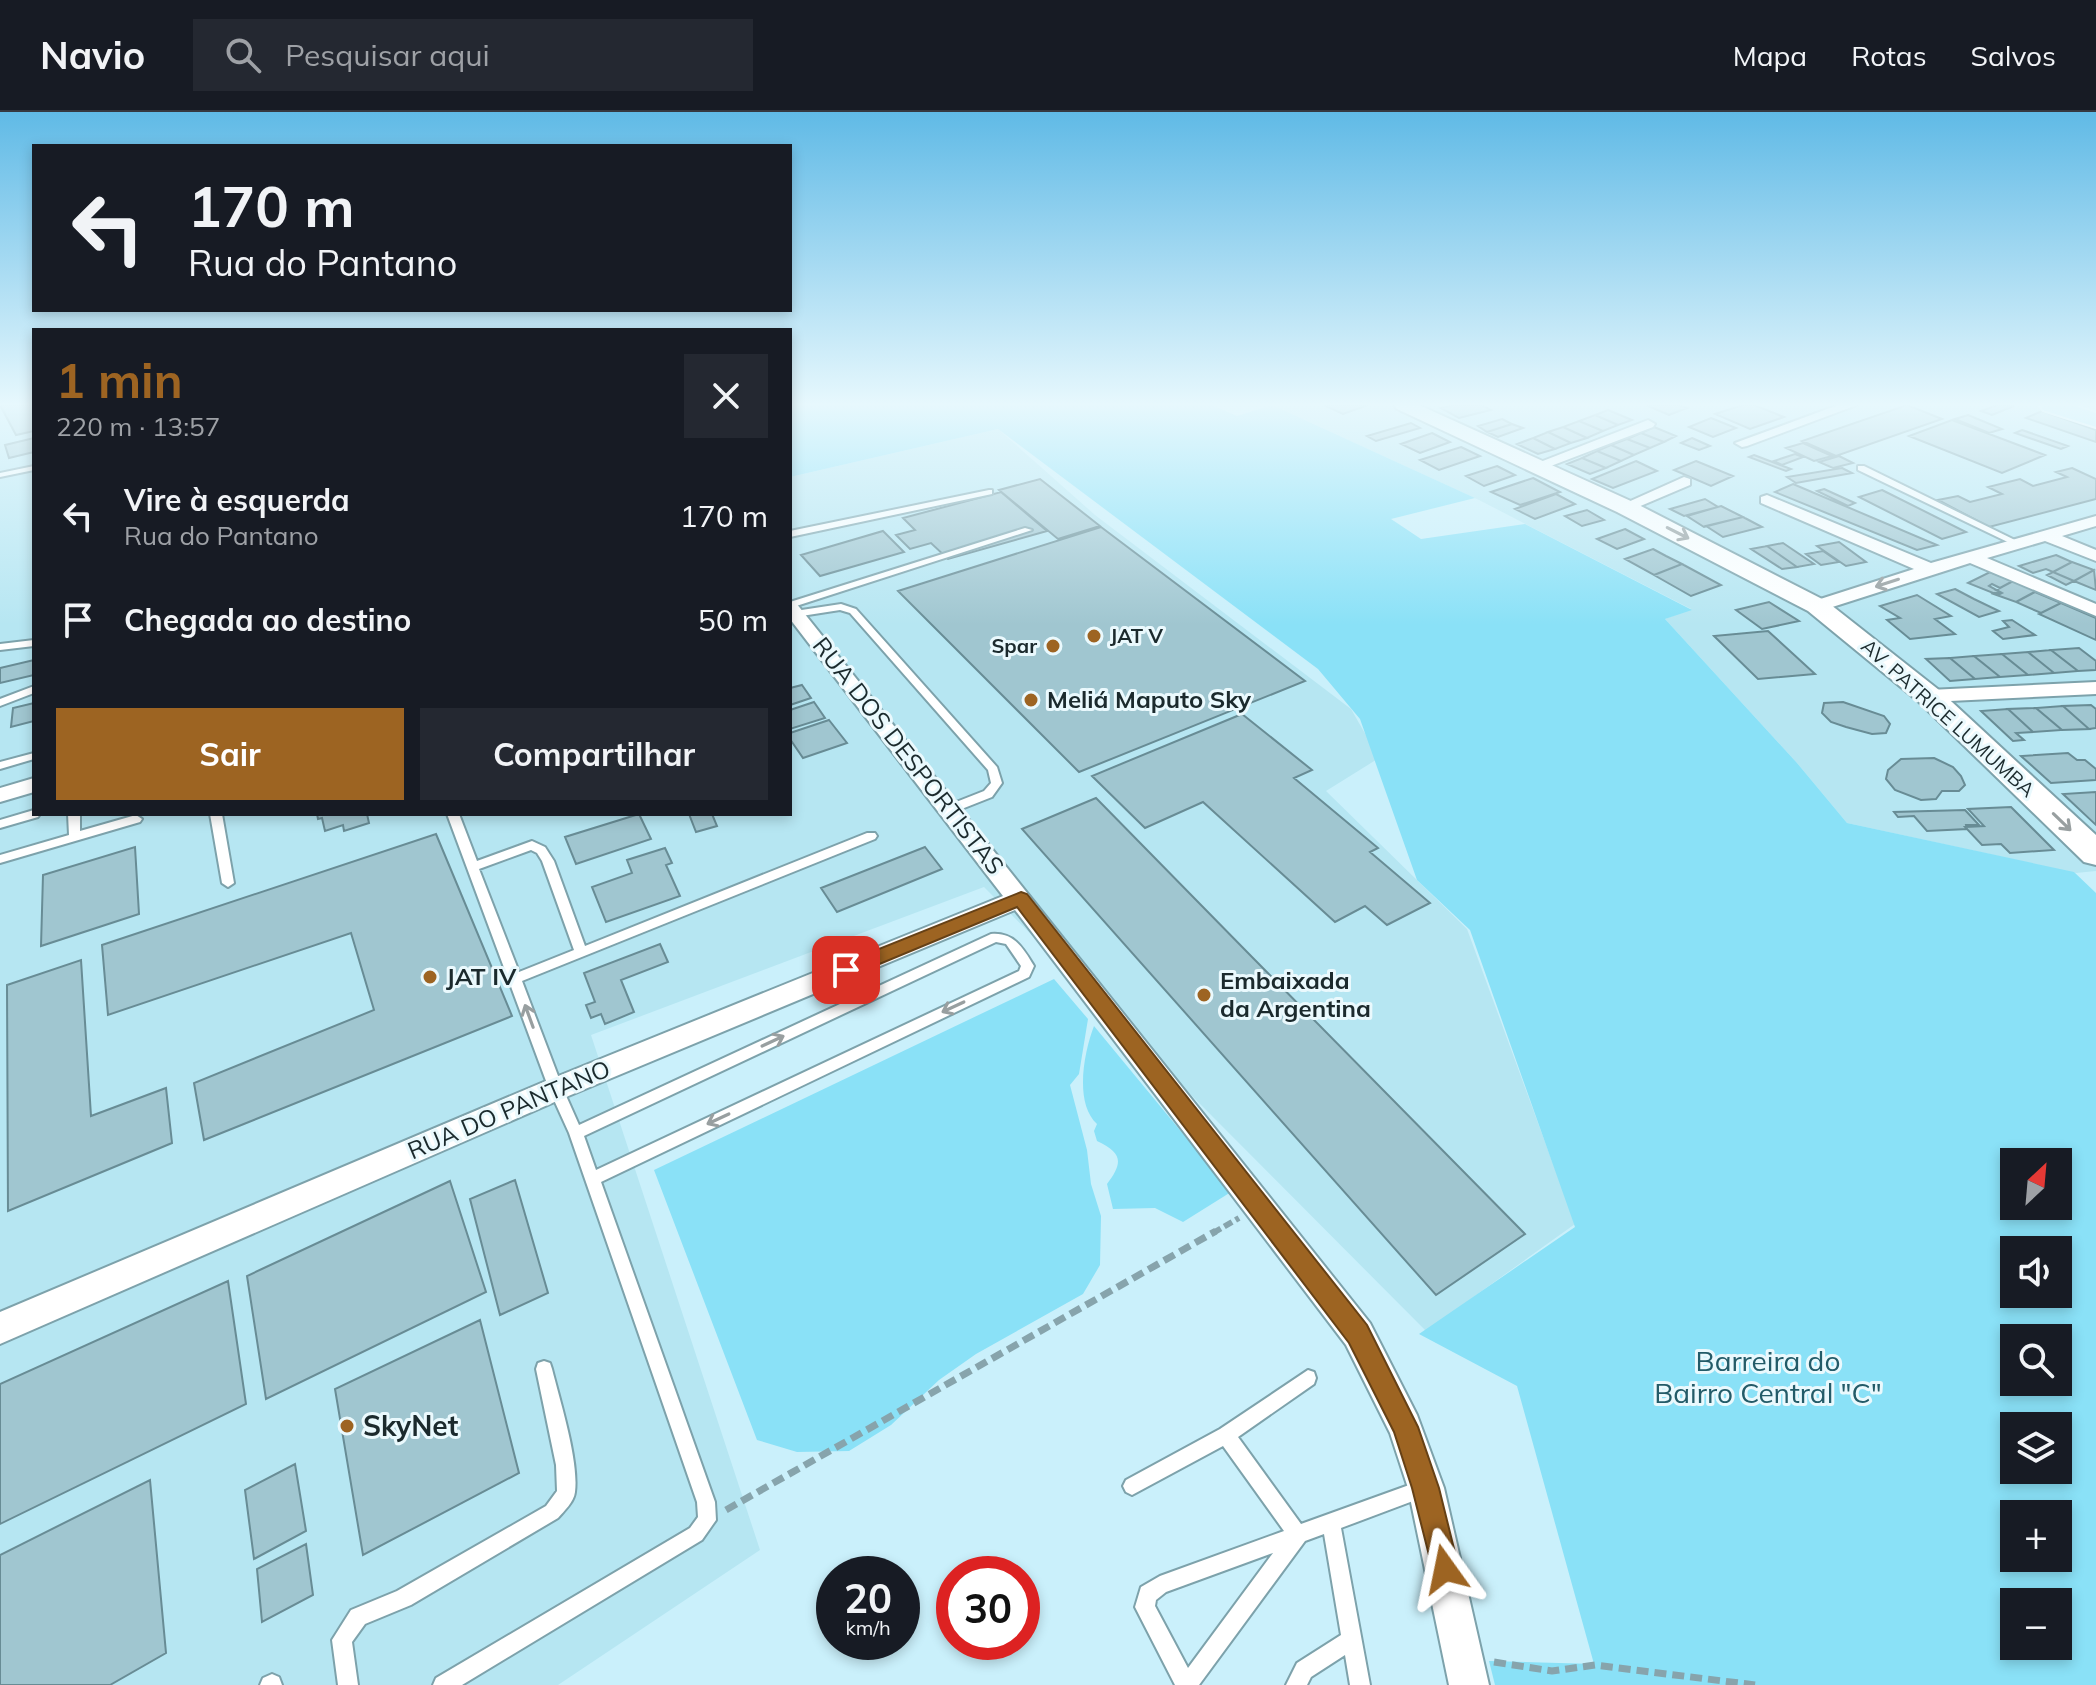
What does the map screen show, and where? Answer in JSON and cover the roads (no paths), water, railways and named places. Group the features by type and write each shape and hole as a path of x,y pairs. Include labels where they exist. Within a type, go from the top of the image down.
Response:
{"main road":[{"name":"AV. PATRICE LUMUMBA","path":"1564,478 1817,606 1929,696 2096,854"}],"street":[{"path":"1625,507 1684,482"},
{"path":"1767,500 1930,569"},
{"path":"1817,606 1930,569 2096,521"},
{"path":"2048,536 2096,556"},
{"path":"1971,557 2096,611"},
{"name":"RUA DOS DESPORTISTAS","path":"792,609 1021,898 1358,1334 1405,1427 1426,1488 1469,1685"},
{"path":"1929,696 2096,688"},
{"path":"0,795 32,786"},
{"name":"RUA DO PANTANO","path":"0,1328 556,1089 1021,898"}],"lane":[{"path":"1883,478 2017,543"},
{"path":"792,534 989,492"},
{"path":"792,609 1028,530"},
{"path":"792,609 841,607 853,611 993,769 997,783 988,794 950,809"},
{"path":"0,647 32,643"},
{"path":"0,703 32,690"},
{"path":"0,766 32,757"},
{"path":"0,824 32,815"},
{"path":"74,816 75,837"},
{"path":"216,816 228,883"},
{"path":"443,1685 696,1534 707,1520 706,1502 576,1133 556,1089 454,816"},
{"path":"0,859 136,819"},
{"path":"515,979 871,836"},
{"path":"473,867 532,845 541,850 548,861 581,952"},
{"path":"576,1133 995,937 1010,941 1028,966 1024,974 591,1180"},
{"path":"348,1685 342,1640 358,1617 404,1598 552,1512 566,1494 565,1465 544,1369"},
{"path":"1132,1486 1226,1435 1308,1378"},
{"path":"1226,1435 1298,1535"},
{"path":"1298,1535 1187,1685 1145,1607 1148,1594 1160,1585 1426,1488"},
{"path":"1331,1523 1360,1685"},
{"path":"1296,1685 1304,1670 1352,1639"}],"place":[{"name":"JAT V","path":"1094,636"},
{"name":"Spar","path":"1053,646"},
{"name":"Meliá Maputo Sky","path":"1031,700"},
{"name":"JAT IV","path":"430,977"},
{"name":"Embaixada da Argentina","path":"1204,995"},
{"name":"SkyNet","path":"347,1426"}],"park label":[{"name":"Barreira do Bairro Central \"C\"","path":"1768,1377"}]}
